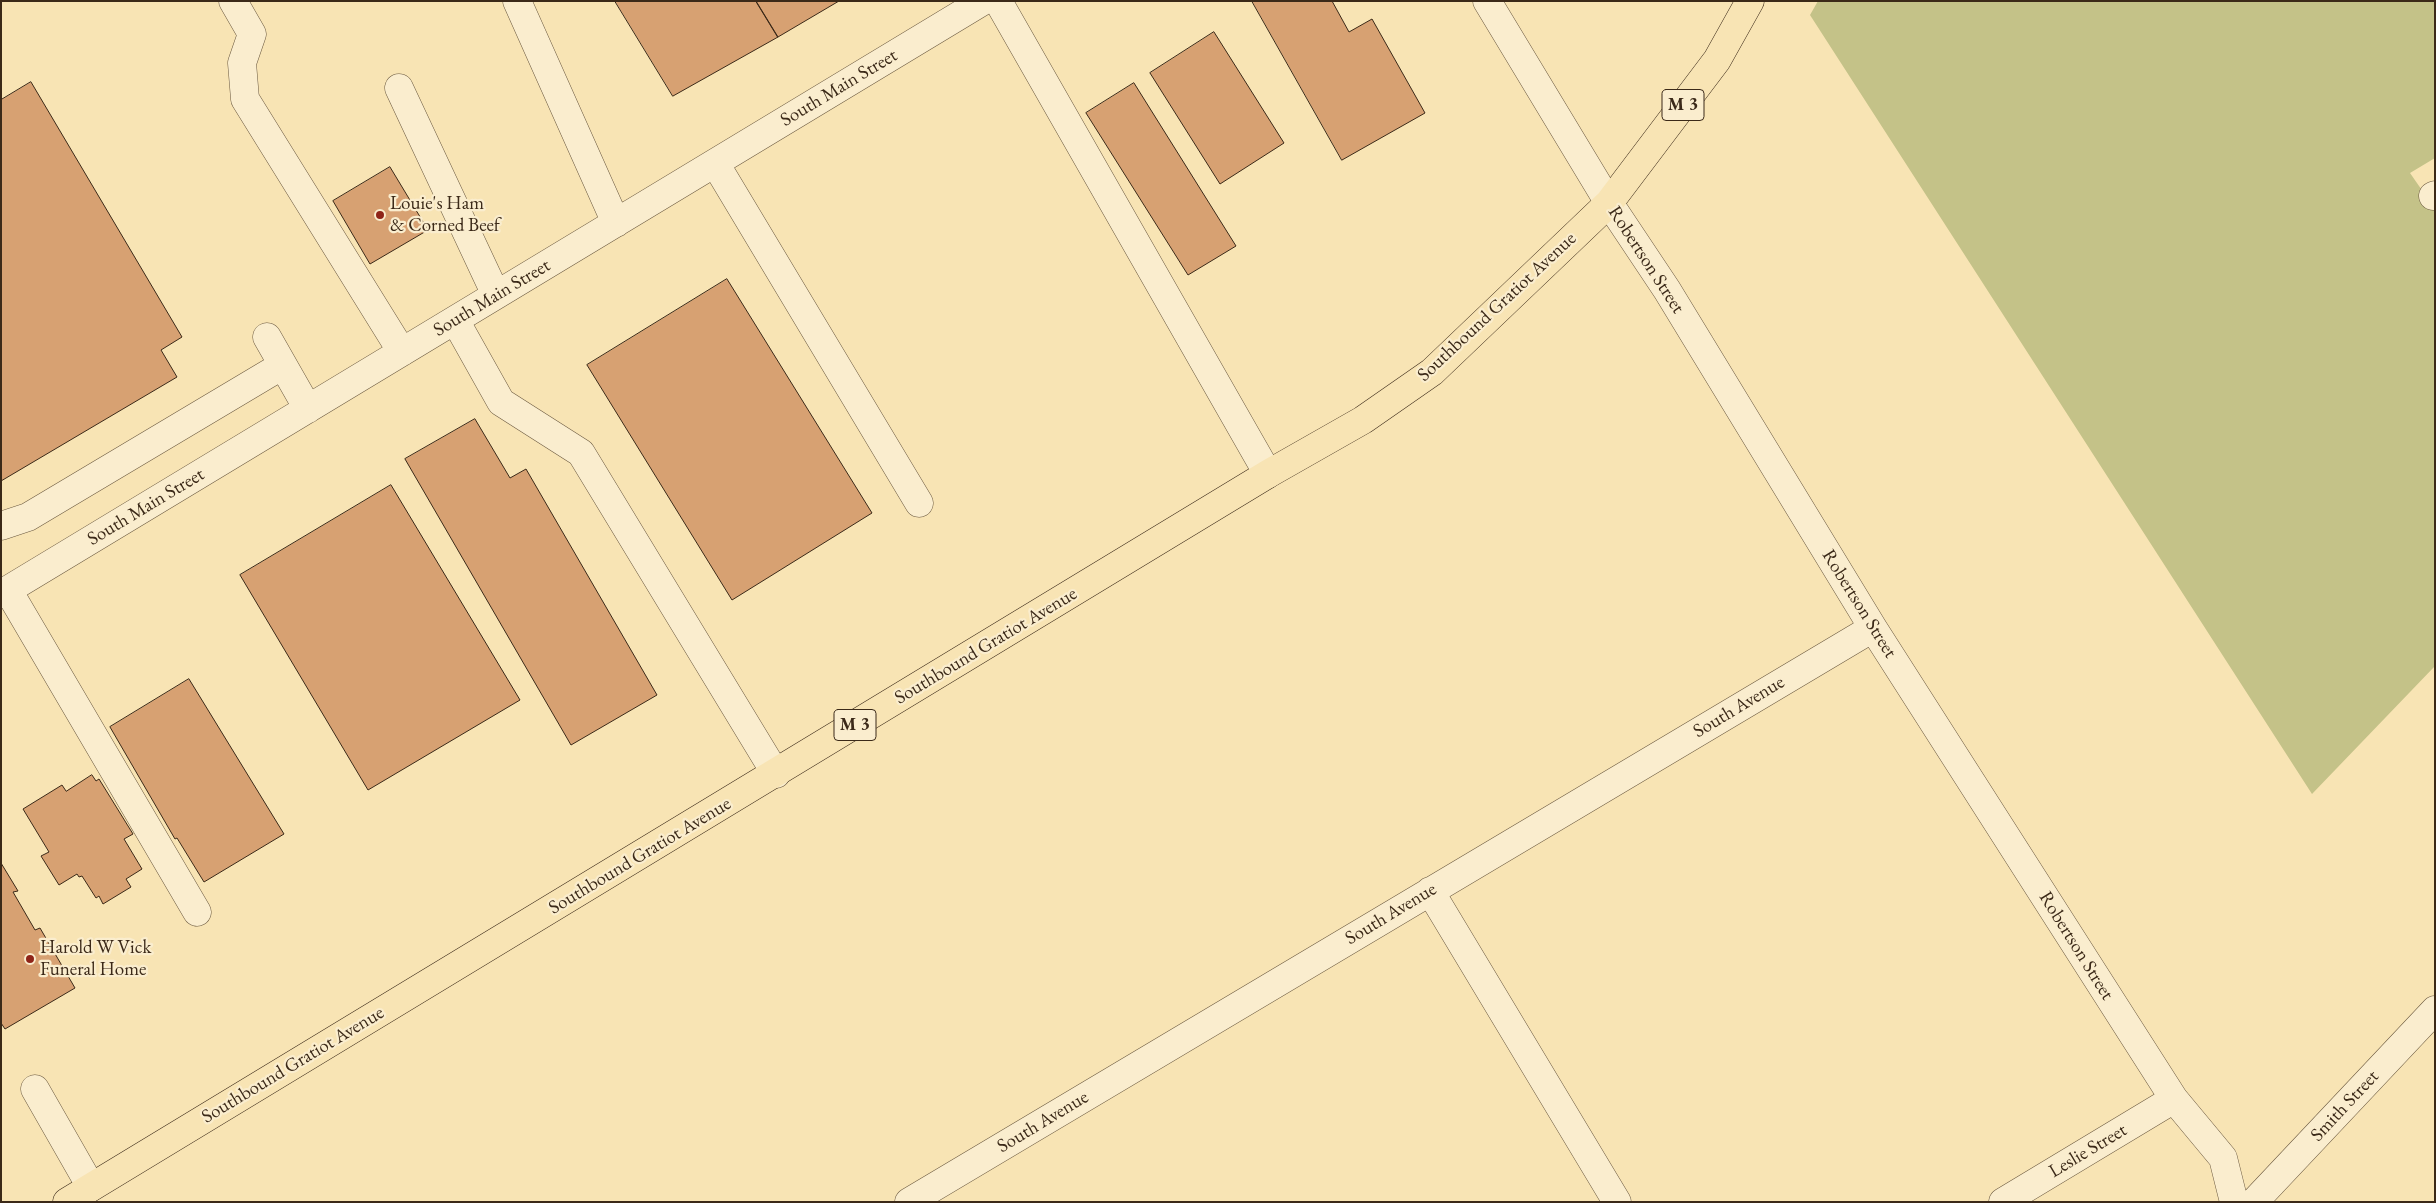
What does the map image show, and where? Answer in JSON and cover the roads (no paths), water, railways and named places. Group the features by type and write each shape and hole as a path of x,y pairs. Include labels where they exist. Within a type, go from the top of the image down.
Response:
{"main road":[{"name":"Southbound Gratiot Avenue","path":"67,1202 776,774 1268,474 1363,420 1432,372 1609,203 1717,60 1750,1"}],"street":[{"path":"233,1 252,34 242,63 245,99 402,352"},
{"path":"517,1 616,223"},
{"name":"South Main Street","path":"5,592 984,1"},
{"path":"998,1 1268,474"},
{"name":"Robertson Street","path":"1488,1 1609,203 1667,290 1873,628 2174,1099 2223,1158 2234,1202"},
{"path":"399,88 496,295"},
{"path":"715,163 919,503"},
{"path":"455,320 501,402 581,453 776,774"},
{"path":"267,337 308,409"},
{"path":"1,526 28,517 283,365"},
{"path":"5,592 197,912"},
{"name":"South Avenue","path":"909,1202 1873,628"},
{"path":"1430,891 1617,1202"},
{"name":"Smith Street","path":"2254,1202 2435,1010"},
{"path":"35,1089 91,1187"},
{"name":"Leslie Street","path":"2003,1202 2174,1099"}],"place":[{"name":"Louie's Ham & Corned Beef","path":"380,215"},
{"name":"Harold W Vick Funeral Home","path":"30,959"}]}
